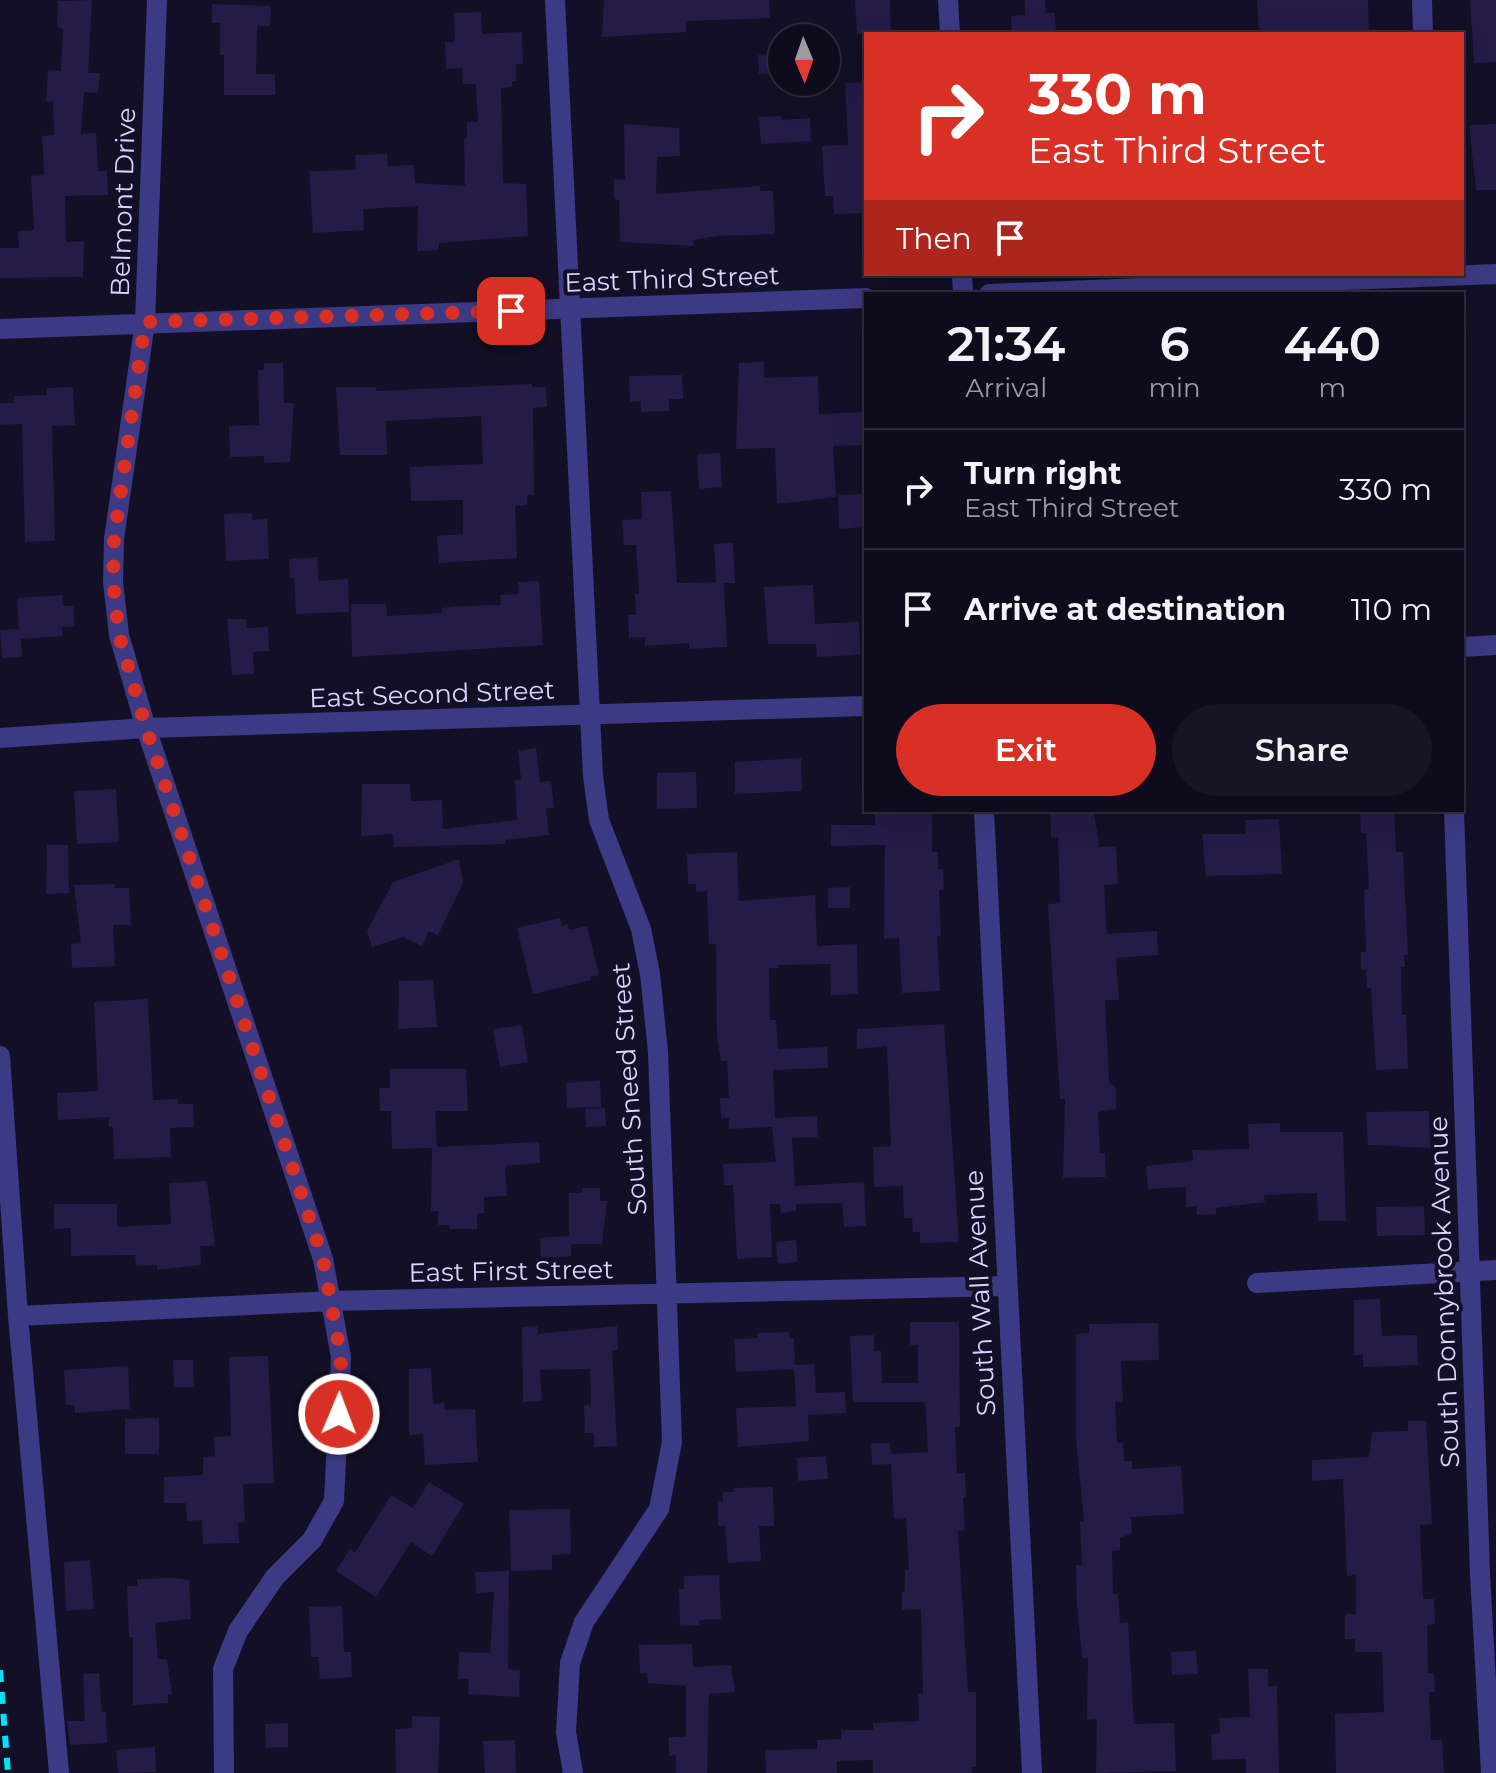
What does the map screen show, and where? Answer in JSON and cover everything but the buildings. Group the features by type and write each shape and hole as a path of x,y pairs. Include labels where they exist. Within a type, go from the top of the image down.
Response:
{"street":[{"name":"Belmont Drive","path":"157,0 145,322 114,539 113,582 119,635 146,728 323,1259 341,1357 334,1501 312,1540 275,1577 238,1631 223,1669 224,1773"},
{"name":"South Sneed Street","path":"555,0 592,749 599,820 641,929 650,974 658,1052 672,1442 659,1509 584,1622 570,1663 566,1732 573,1773"},
{"path":"948,0 950,32"},
{"path":"1422,0 1423,32"},
{"path":"1057,292 1432,281 1496,274"},
{"name":"East Third Street","path":"0,329 864,298"},
{"path":"1464,647 1496,645"},
{"name":"East Second Street","path":"0,738 146,728 864,706"},
{"name":"South Wall Avenue","path":"984,812 1005,1286 1032,1773"},
{"name":"South Donnybrook Avenue","path":"1454,812 1469,1271 1488,1574 1491,1773"},
{"path":"0,1056 18,1316 59,1773"},
{"path":"1257,1283 1496,1270"},
{"name":"East First Street","path":"18,1316 333,1301 1005,1286"}],"railway":[{"path":"0,1670 8,1773"}],"route":[{"path":"339,1414 341,1357 323,1259 146,728 119,635 113,582 114,539 145,322 511,311"}]}
